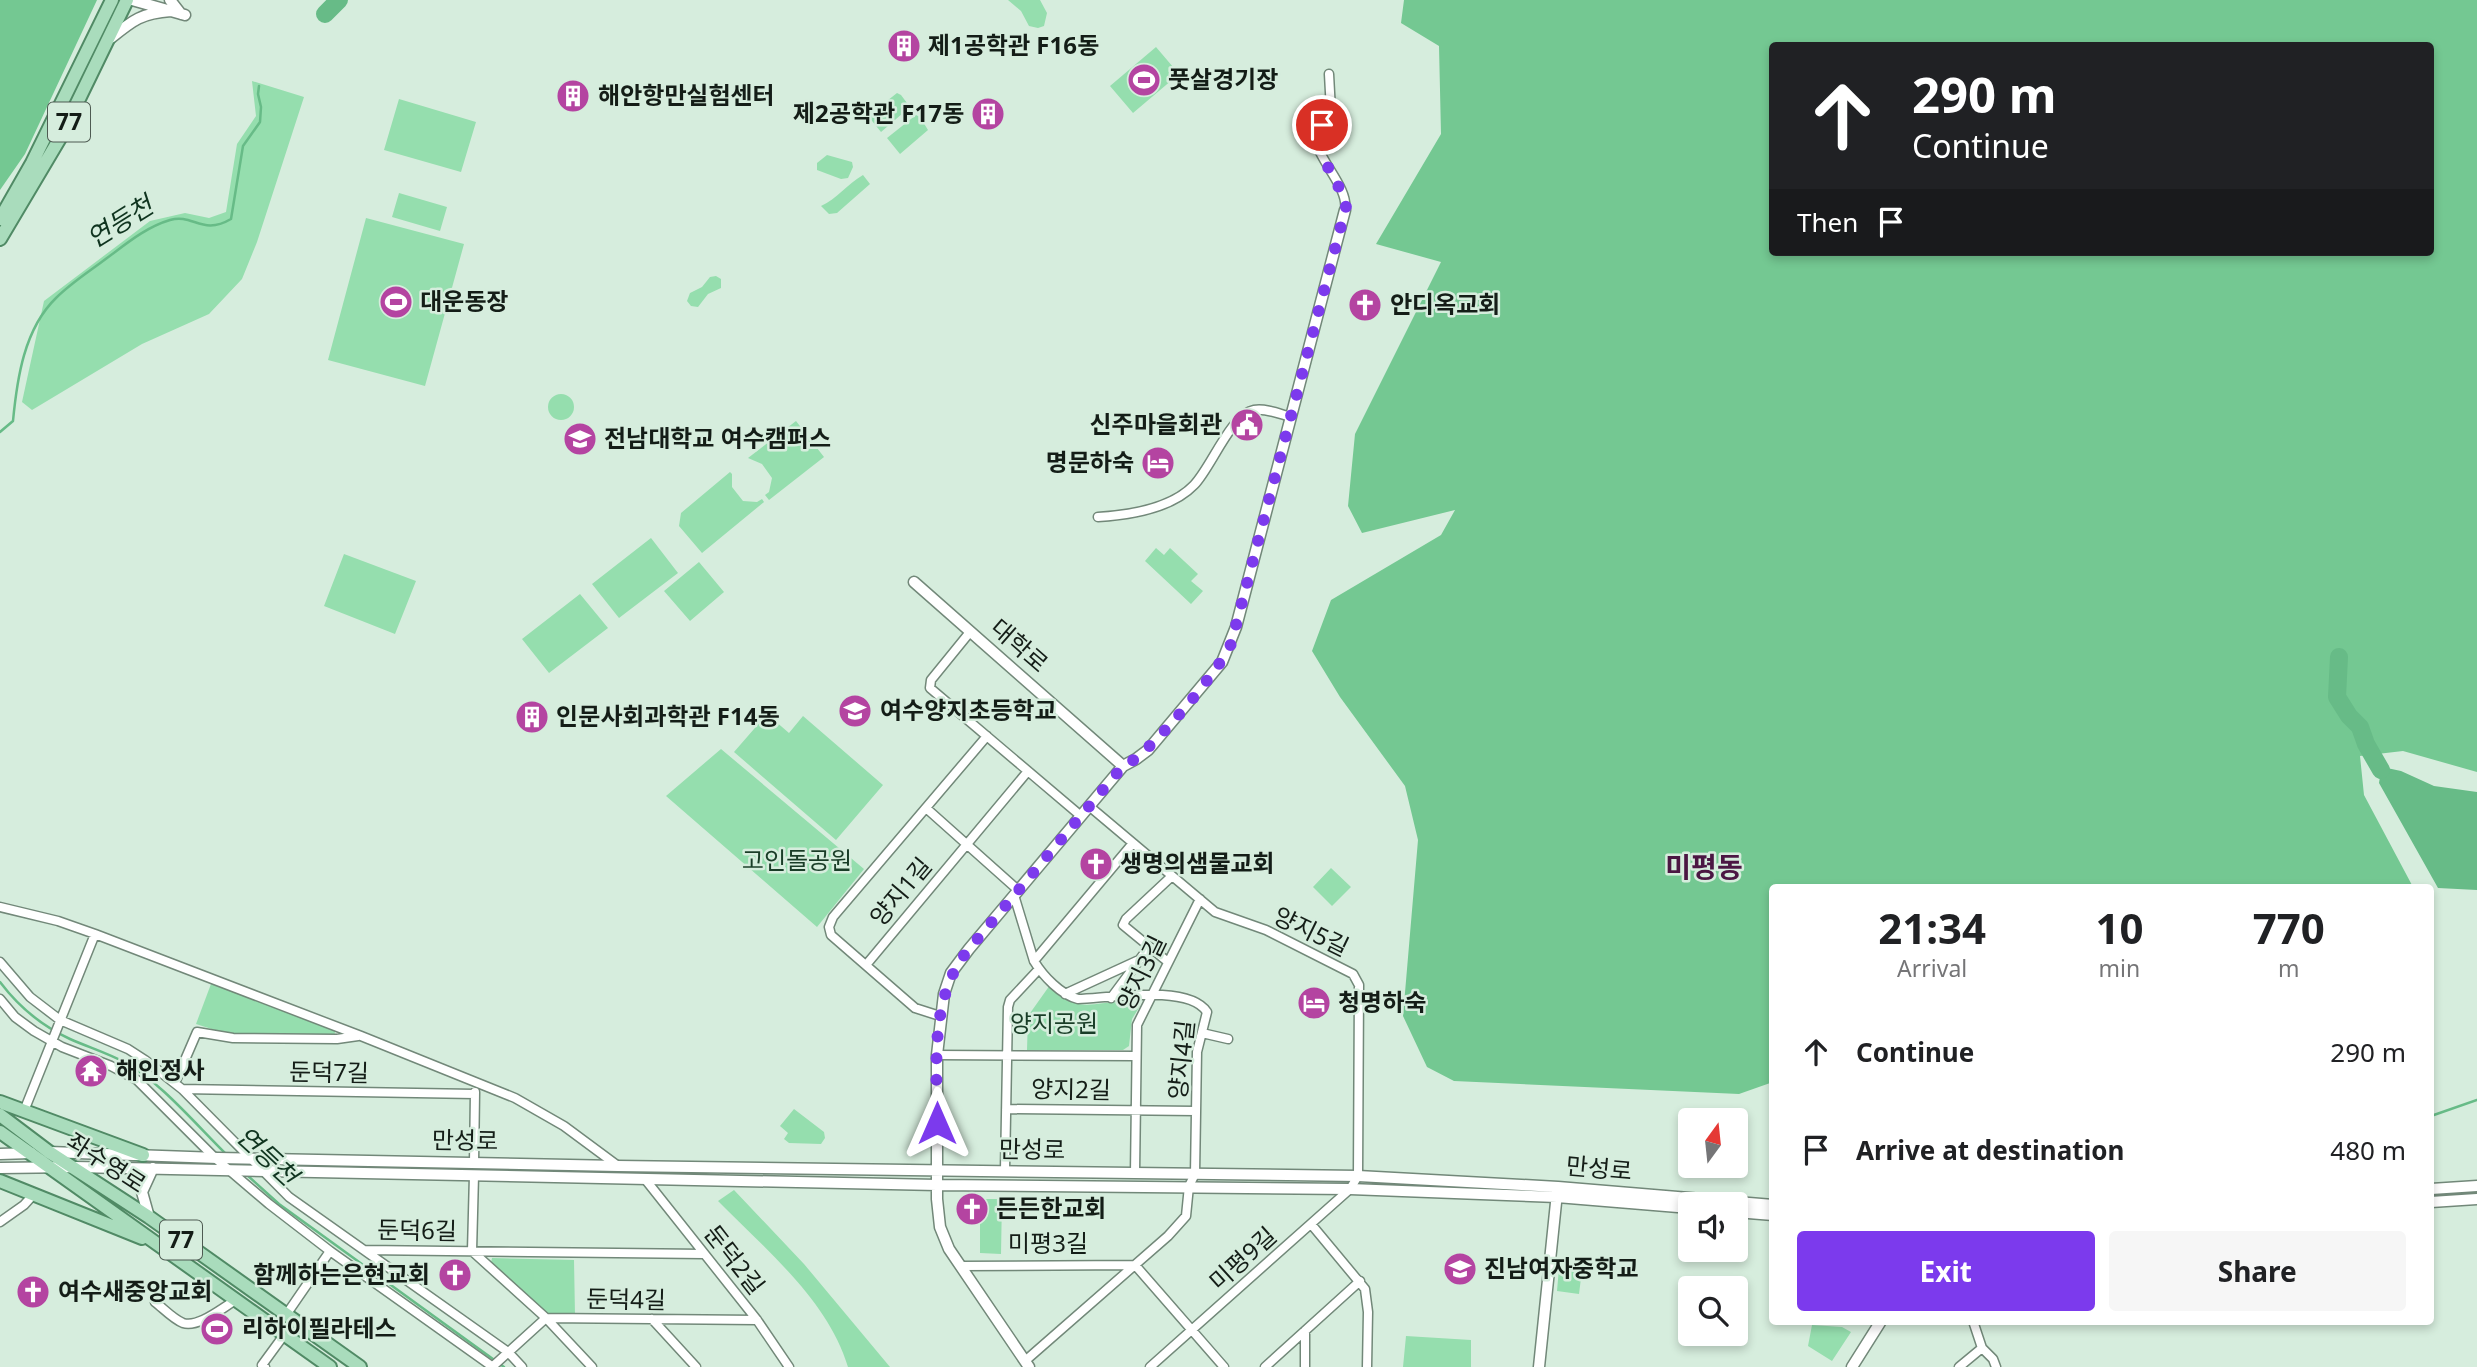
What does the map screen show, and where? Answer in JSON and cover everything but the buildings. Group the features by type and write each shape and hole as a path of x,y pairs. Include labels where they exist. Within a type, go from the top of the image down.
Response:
{"main road":[{"name":"77","path":"0,219 32,163 112,0"},
{"name":"77","path":"0,239 55,149 130,0"},
{"path":"0,1102 143,1155"},
{"name":"좌수영로","path":"0,1115 360,1367"},
{"name":"좌수영로","path":"0,1132 330,1367"},
{"path":"0,1181 165,1247"}],"street":[{"path":"130,0 179,14"},
{"path":"170,0 179,14"},
{"path":"111,38 146,14 179,14"},
{"path":"937,1169 937,1055 940,1016 951,973 959,960 1123,766 1148,750 1227,653 1345,210 1344,196 1314,137 1331,111 1329,74"},
{"path":"1098,517 1135,514 1187,492 1199,480 1236,423 1248,412 1258,410 1291,416"},
{"name":"대학로","path":"914,582 1123,766"},
{"path":"971,632 931,680 930,685 1081,816"},
{"name":"양지1길","path":"940,1016 915,1007 831,935 828,927 833,917 987,736"},
{"name":"양지1길","path":"866,965 1028,771"},
{"name":"양지5길","path":"1089,806 1218,913 1266,930 1356,977 1359,985 1357,1176"},
{"path":"926,808 1016,893 1034,961 1065,994 1079,999 1151,996"},
{"path":"1034,961 1133,843"},
{"path":"1168,962 1124,928 1123,923 1172,876"},
{"name":"양지3길","path":"1135,1173 1137,1026 1200,899"},
{"name":"둔덕7길","path":"0,907 46,917 95,934 475,1080 540,1111 618,1166"},
{"path":"24,1111 95,934"},
{"path":"1111,998 1149,947"},
{"path":"1065,994 1139,960"},
{"path":"0,962 30,997 60,1020 128,1049 175,1083 262,1171"},
{"name":"양지2길","path":"1005,1170 1009,1003 1039,969"},
{"name":"양지4길","path":"1151,996 1175,995 1191,1000 1207,1013 1197,1052 1195,1174"},
{"path":"0,999 15,1017 51,1042 111,1066 137,1080 269,1204 330,1251 493,1367 546,1318"},
{"name":"둔덕7길","path":"175,1083 197,1032 233,1038 337,1039 361,1035"},
{"path":"1202,1033 1228,1040"},
{"name":"양지2길","path":"937,1055 1136,1056"},
{"path":"474,1163 475,1080"},
{"name":"둔덕7길","path":"182,1089 475,1094"},
{"name":"양지2길","path":"1006,1109 1135,1110"},
{"path":"1135,1110 1196,1111"},
{"path":"0,1154 50,1152 217,1158"},
{"name":"만성로","path":"217,1158 1357,1176 1769,1205"},
{"path":"0,1168 234,1170"},
{"path":"149,1217 142,1192 153,1168"},
{"name":"미평3길","path":"937,1169 940,1227 949,1249 1027,1364 1185,1219 1189,1186 1195,1174"},
{"name":"만성로","path":"234,1170 937,1185 1558,1192 1678,1207"},
{"name":"둔덕6길","path":"262,1171 289,1197 365,1250 704,1254"},
{"name":"둔덕6길","path":"474,1175 472,1251 546,1318 592,1367"},
{"name":"미평9길","path":"1150,1367 1350,1189 1357,1176"},
{"name":"둔덕2길","path":"645,1179 757,1320 789,1367"},
{"path":"2434,1189 2477,1186"},
{"path":"1539,1367 1558,1192"},
{"path":"0,1223 34,1194"},
{"path":"2434,1202 2477,1199"},
{"path":"1748,1213 1769,1215"},
{"path":"1311,1224 1360,1281 1367,1297 1367,1367"},
{"path":"365,1250 508,1352 522,1367"},
{"path":"286,1315 330,1251"},
{"path":"1135,1265 1224,1367"},
{"name":"미평3길","path":"961,1266 1135,1265"},
{"path":"1265,1367 1360,1281"},
{"path":"155,1302 182,1322 191,1323 236,1300"},
{"name":"둔덕4길","path":"546,1318 757,1320"},
{"path":"652,1319 696,1367"},
{"path":"1852,1367 1878,1325"},
{"path":"1974,1325 1982,1348 1993,1359 1996,1367"},
{"path":"1305,1331 1305,1367"},
{"path":"265,1367 262,1365 284,1335"},
{"path":"1959,1367 1982,1348"}],"green space":[{"path":"1008,0 1040,0 1047,13 1044,26 1029,26 1021,11"},
{"name":"풋살경기장","path":"1156,47 1179,74 1133,113 1110,86"},
{"path":"252,81 304,97 257,242 242,279 209,314 142,344 32,410 22,402 44,301 150,221 185,213 209,218 226,212 237,144 256,116"},
{"path":"897,93 910,107 881,132 868,116"},
{"path":"399,99 476,122 461,172 384,150"},
{"path":"916,115 928,130 900,154 887,138"},
{"path":"827,155 852,162 853,167 848,178 841,179 817,170 817,163"},
{"path":"863,175 870,184 837,213 829,214 821,206 832,199"},
{"path":"399,193 447,207 440,231 392,217"},
{"name":"대운동장","path":"366,218 464,244 425,386 328,360"},
{"path":"710,277 721,279 721,288 708,294 698,307 691,306 687,301 690,293 702,287"},
{"path":"561,394 570,398 574,407 570,416 561,420 552,416 548,407 552,398"},
{"path":"796,421 824,457 769,500 765,495 769,492 772,478 762,464 748,458"},
{"path":"730,472 732,487 743,501 757,502 762,499 764,502 702,553 679,526 681,513"},
{"path":"651,538 678,573 619,618 592,584"},
{"path":"1156,548 1164,555 1170,548 1198,574 1191,581 1203,591 1191,604 1145,561"},
{"path":"344,554 416,581 395,634 324,606"},
{"path":"699,562 724,592 690,621 664,591"},
{"path":"580,594 608,628 549,673 522,639"},
{"path":"767,714 789,733 803,716 883,785 836,840 734,752"},
{"name":"고인돌공원","path":"721,749 864,869 817,927 666,796"},
{"path":"1331,868 1351,887 1332,906 1313,887"},
{"path":"211,984 336,1030 334,1035 224,1033 196,1024"},
{"name":"양지공원","path":"1050,985 1062,996 1083,1005 1115,1002 1140,1006 1132,1019 1129,1046 1123,1050 1027,1050 1028,1016"},
{"path":"794,1109 824,1132 825,1138 821,1144 789,1143 784,1139 788,1133 780,1126"},
{"path":"734,1190 804,1264 890,1367 848,1367 839,1343 810,1298 775,1257 718,1201"},
{"path":"980,1199 1002,1199 1001,1254 980,1253"},
{"path":"492,1258 574,1260 575,1315 548,1315 491,1263"},
{"path":"1559,1268 1582,1270 1579,1294 1557,1291"},
{"path":"1812,1325 1842,1327 1851,1332 1832,1361 1808,1346"},
{"path":"1406,1336 1471,1340 1471,1367 1403,1367"}],"shaded area":[{"path":"0,0 97,0 25,154 0,190"},
{"path":"1404,0 2477,0 2477,772 2403,751 2360,756 2364,795 2411,884 1769,884 1769,1083 1739,1094 1454,1081 1427,1067 1403,1016 1418,840 1405,786 1340,697 1312,651 1331,600 1441,535 1455,510 1362,533 1348,506 1355,434 1441,262 1376,244 1441,134 1439,46 1401,23"},
{"path":"2387,768 2401,771 2434,786 2477,792 2477,890 2438,888 2379,783 2381,770"}],"waterway":[{"name":"연등천","path":"325,14 339,0"},
{"name":"연등천","path":"0,432 13,421 20,372 29,339 45,310 62,293 129,242 161,223 185,219 212,225 231,219 243,146 260,122 259,86"},
{"path":"2339,657 2337,697 2360,727 2381,770"},
{"name":"연등천","path":"0,982 40,1022 138,1070 178,1105 228,1156"},
{"path":"2434,1115 2477,1100"},
{"name":"연등천","path":"247,1175 279,1204 504,1367"}],"place":[{"name":"제1공학관 F16동","path":"904,46"},
{"name":"풋살경기장","path":"1144,80"},
{"name":"해안항만실험센터","path":"573,96"},
{"name":"제2공학관 F17동","path":"988,114"},
{"name":"대운동장","path":"396,302"},
{"name":"안디옥교회","path":"1365,305"},
{"name":"신주마을회관","path":"1247,425"},
{"name":"전남대학교 여수캠퍼스","path":"580,439"},
{"name":"명문하숙","path":"1158,463"},
{"name":"여수양지초등학교","path":"855,711"},
{"name":"인문사회과학관 F14동","path":"532,717"},
{"name":"생명의샘물교회","path":"1096,864"},
{"name":"청명하숙","path":"1314,1003"},
{"name":"해인정사","path":"91,1071"},
{"name":"든든한교회","path":"972,1209"},
{"name":"진남여자중학교","path":"1460,1269"},
{"name":"함께하는은현교회","path":"455,1275"},
{"name":"여수새중앙교회","path":"33,1292"},
{"name":"리하이필라테스","path":"217,1329"}],"district":[{"name":"미평동","path":"1704,867"}],"route":[{"path":"937,1123 939,1025 944,993 951,973 959,960 1123,766 1148,750 1222,662 1231,644 1346,207 1342,193 1315,143 1314,135 1322,125"}]}
